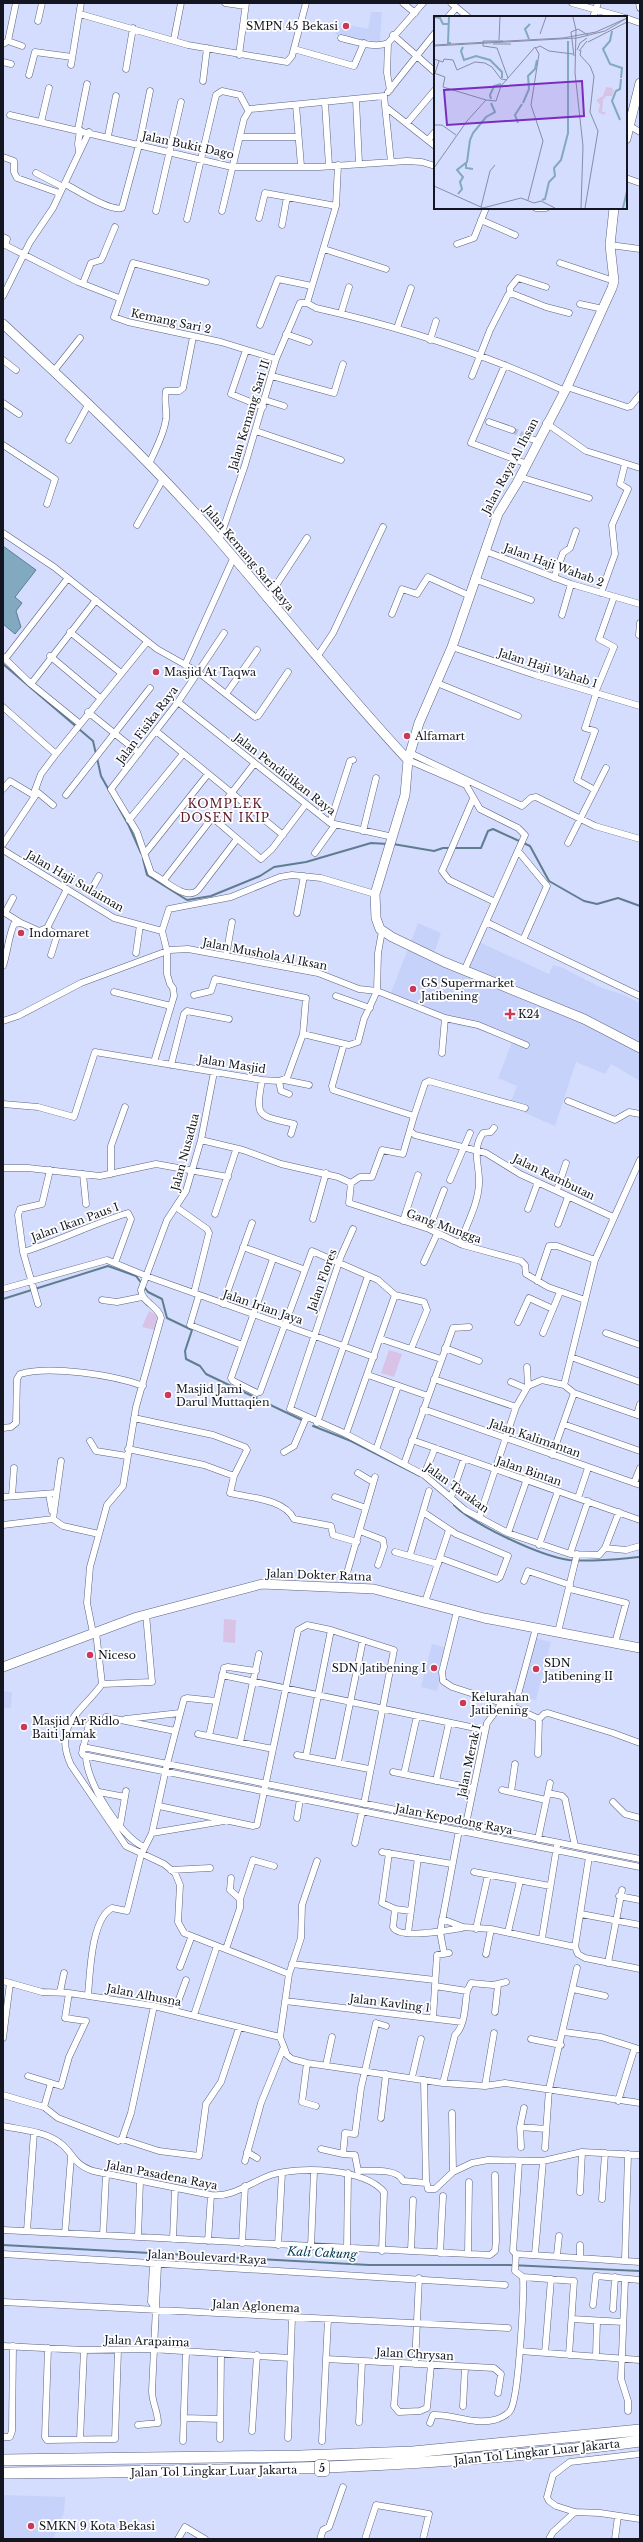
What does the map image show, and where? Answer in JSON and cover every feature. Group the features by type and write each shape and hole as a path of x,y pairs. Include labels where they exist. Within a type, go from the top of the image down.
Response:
{"highway":[{"name":"Jalan Tol Lingkar Luar Jakarta","path":"3,2460 301,2456 413,2452 640,2430"},
{"name":"Jalan Tol Lingkar Luar Jakarta","path":"3,2473 303,2469 418,2464 565,2451 640,2441"}],"street":[{"path":"16,3 6,43 22,46"},
{"path":"38,21 42,3"},
{"path":"71,65 81,3"},
{"path":"174,39 182,3"},
{"path":"224,3 246,5 238,55"},
{"path":"80,14 174,39 188,45 238,55 287,62 294,49 306,3"},
{"path":"403,3 415,13"},
{"path":"341,38 382,46 388,43 423,3"},
{"path":"572,3 594,14 613,16"},
{"path":"594,14 598,3"},
{"path":"639,3 640,8"},
{"path":"448,16 453,4 467,16"},
{"path":"627,18 640,24"},
{"path":"126,69 133,28"},
{"path":"248,110 258,107 325,103 384,96 434,34"},
{"path":"394,35 434,71"},
{"path":"294,49 354,66 364,43"},
{"path":"388,43 387,73 390,90"},
{"path":"203,81 207,48"},
{"path":"29,75 35,52 72,57"},
{"path":"3,62 11,64"},
{"path":"627,136 638,103 640,83"},
{"path":"79,151 79,130 87,84"},
{"path":"41,122 49,88"},
{"path":"36,173 116,210 122,208 139,145 150,91"},
{"path":"407,123 434,91"},
{"path":"187,219 200,160 219,92 240,95 248,110 232,166 222,211"},
{"path":"108,136 116,96"},
{"path":"384,96 387,108 391,162"},
{"path":"356,100 359,164"},
{"path":"156,211 181,102"},
{"path":"325,103 329,166"},
{"path":"296,105 297,137 301,166"},
{"path":"387,108 434,145"},
{"name":"Jalan Bukit Dago","path":"10,115 108,136 200,160 232,166 329,166 415,161 434,166"},
{"path":"630,126 640,132"},
{"path":"3,296 23,255 47,218 64,186 89,132"},
{"path":"428,140 434,133"},
{"path":"240,137 297,137"},
{"path":"3,157 14,161 14,172 17,178 59,193"},
{"path":"338,165 336,206 307,303 316,308 397,328 505,365 566,389 626,407 634,403 640,395"},
{"path":"627,178 640,183"},
{"path":"259,218 264,194 336,206"},
{"path":"282,225 287,197"},
{"path":"457,244 474,238 486,209"},
{"name":"Jalan Raya Al Ihsan","path":"409,756 420,723 452,647 468,595 498,514 527,464 533,439 546,423 566,389 603,309 614,281 610,245 614,209"},
{"path":"481,220 516,235"},
{"path":"83,283 91,263 101,260 115,226"},
{"name":"Kemang Sari 2","path":"3,237 7,239 5,245 23,255 119,298 115,318 246,350 276,359"},
{"path":"610,245 640,249"},
{"path":"324,249 386,269"},
{"path":"119,298 129,269 136,262 206,282"},
{"path":"560,263 614,281"},
{"path":"472,376 504,299 510,293 510,288 518,278 546,287"},
{"path":"260,325 278,279 312,286"},
{"path":"341,313 349,287"},
{"path":"397,328 411,288"},
{"path":"510,293 546,307 570,312"},
{"name":"Jalan Kemang Sari II","path":"218,541 256,431 276,359 298,305 307,303"},
{"path":"580,304 603,309"},
{"path":"430,340 436,321"},
{"name":"Jalan Kemang Sari Raya","path":"3,325 149,464 218,541 317,657 409,756"},
{"path":"286,334 309,342"},
{"path":"149,464 165,426 166,414 164,400 166,391 179,392 183,388 193,337"},
{"path":"53,372 80,338"},
{"path":"246,350 231,394 264,403 284,406"},
{"path":"3,360 16,370"},
{"path":"272,376 334,392 343,364"},
{"path":"505,365 471,442 527,464"},
{"path":"3,403 19,414"},
{"path":"69,440 88,405"},
{"path":"489,422 512,430"},
{"path":"546,423 586,451 640,468"},
{"path":"256,431 341,460"},
{"path":"3,445 55,479 47,504"},
{"path":"601,593 615,554 612,525 628,489 620,484 625,464"},
{"path":"520,477 589,498"},
{"path":"137,525 163,479"},
{"path":"317,657 333,633 384,527"},
{"path":"554,578 563,553 570,548 576,531"},
{"path":"3,533 68,578 147,642 198,672 252,715 258,716 288,672"},
{"path":"267,599 307,538"},
{"name":"Jalan Haji Wahab 2","path":"485,551 571,584 640,604"},
{"path":"185,664 233,559"},
{"path":"392,614 402,589 417,594 428,577 468,595"},
{"path":"68,578 5,662 77,725"},
{"path":"474,580 531,600"},
{"path":"562,615 571,584"},
{"path":"595,790 577,780 595,731 585,728 595,694 614,646 599,639 614,597"},
{"path":"31,684 50,656 96,600"},
{"path":"639,635 640,623"},
{"path":"70,632 124,670"},
{"name":"Jalan Fisika Raya","path":"130,820 111,789 178,702 224,633"},
{"path":"3,844 36,795 35,790 41,774 77,725 147,642"},
{"name":"Jalan Haji Wahab 1","path":"452,647 595,694 640,706"},
{"path":"226,694 256,650"},
{"path":"50,656 100,698"},
{"path":"437,683 518,716"},
{"path":"66,795 150,688"},
{"name":"Jalan Pendidikan Raya","path":"178,702 254,764 333,824 363,831 391,841"},
{"path":"3,707 56,754"},
{"path":"88,712 139,753"},
{"path":"156,731 283,835"},
{"path":"183,754 130,820 146,852 151,873 186,894 195,893 237,839"},
{"path":"409,756 522,806 531,798 547,801 580,820 616,834 640,839"},
{"path":"409,756 461,781 466,785 480,810 523,831 523,842 464,971"},
{"path":"303,1034 344,1044 355,1045 358,1042 377,991 378,953 382,931 376,918 375,894 405,795 409,756"},
{"path":"315,854 333,824 350,761 353,760"},
{"path":"164,880 254,764"},
{"path":"568,843 606,768"},
{"path":"146,852 208,774"},
{"path":"363,831 376,778"},
{"path":"3,789 10,781 53,805"},
{"path":"473,798 442,871 443,875 496,902"},
{"path":"212,818 259,858 272,849 306,804"},
{"name":"Jalan Haji Sulaiman","path":"3,850 114,918 162,931"},
{"path":"518,851 547,886 523,940"},
{"path":"154,1062 174,992 167,974 167,952 162,931 169,909 231,897 280,877 292,875 304,876 375,894"},
{"path":"90,892 99,876"},
{"path":"297,913 304,876"},
{"path":"14,898 5,913 21,923 39,931 47,928 67,889"},
{"path":"226,956 232,922"},
{"path":"486,922 640,996"},
{"path":"3,966 9,948 5,938 14,924 21,923"},
{"path":"136,953 140,925"},
{"path":"47,928 57,936 51,955"},
{"path":"382,931 464,971 584,1019 640,1048"},
{"name":"Jalan Mushola Al Iksan","path":"3,1021 18,1016 81,983 167,952 188,949 318,973 359,989 377,991 445,1018 478,1025 526,1045"},
{"path":"194,995 211,991 216,979 306,998 303,1034 288,1078 281,1080 281,1091 289,1094"},
{"path":"114,992 171,1006"},
{"path":"336,996 370,1008"},
{"path":"171,1065 184,1014 187,1011 229,1019"},
{"path":"442,1053 445,1018"},
{"path":"344,1044 332,1086 334,1090 414,1116"},
{"name":"Jalan Masjid","path":"3,1104 38,1107 72,1117 77,1112 95,1052 262,1080 281,1080 309,1085"},
{"name":"Jalan Nusadua","path":"143,1282 168,1220 184,1195 201,1140 214,1072"},
{"path":"262,1080 257,1106 259,1110 266,1117 294,1124 291,1134"},
{"path":"201,1140 280,1164 326,1173 351,1183 360,1176 372,1177 382,1150 403,1154 425,1083 429,1081 525,1108"},
{"path":"568,1101 615,1120 629,1112 640,1114"},
{"path":"111,1174 111,1146 125,1108"},
{"path":"460,1244 473,1210 479,1184 475,1150 483,1133 491,1132 494,1128"},
{"name":"Jalan Rambutan","path":"410,1131 415,1135 486,1153 538,1182 613,1217"},
{"path":"450,1180 470,1133"},
{"path":"215,1214 236,1150"},
{"path":"564,1385 595,1260 613,1217 640,1160"},
{"path":"557,1190 566,1163"},
{"path":"3,1168 50,1170 83,1174 111,1174 156,1164 192,1169 228,1177"},
{"path":"38,1304 23,1252 18,1210 42,1204 50,1170"},
{"path":"313,1219 326,1173"},
{"path":"83,1174 86,1204"},
{"path":"403,1221 418,1175"},
{"path":"528,1209 538,1182"},
{"name":"Gang Mungga","path":"351,1183 349,1203 429,1229 460,1244 521,1261 525,1265 525,1274 560,1292 585,1300"},
{"path":"429,1229 444,1190"},
{"path":"558,1224 568,1197"},
{"path":"176,1207 207,1229 210,1237 196,1284 190,1321 192,1327 242,1345"},
{"name":"Jalan Ikan Paus I","path":"23,1252 55,1242 80,1230 128,1214 131,1219 115,1263"},
{"path":"223,1304 252,1223"},
{"name":"Jalan Flores","path":"289,1407 339,1262 353,1229"},
{"path":"424,1262 437,1234"},
{"path":"537,1281 549,1246 557,1246 595,1260"},
{"path":"243,1247 304,1270"},
{"path":"273,1258 231,1378 257,1393 260,1392 309,1254 312,1251 339,1262 384,1284 395,1295 424,1302 426,1305 426,1313 411,1349"},
{"path":"3,1289 32,1286 103,1261 115,1263"},
{"name":"Jalan Irian Jaya","path":"115,1263 143,1282 195,1294 374,1357"},
{"path":"317,1423 368,1276"},
{"path":"142,1297 143,1282"},
{"path":"543,1333 560,1292"},
{"path":"346,1434 381,1339 395,1295"},
{"path":"102,1300 117,1302 142,1297"},
{"path":"102,1684 95,1632 87,1603 88,1584 90,1567 109,1501 122,1490 134,1418 161,1318 159,1313 142,1297"},
{"path":"518,1322 529,1298 553,1309"},
{"path":"404,1464 453,1328 469,1327"},
{"path":"606,1333 640,1345"},
{"path":"381,1339 441,1359"},
{"path":"445,1348 479,1361"},
{"path":"571,1357 640,1382"},
{"path":"479,1518 516,1407 526,1387 527,1367"},
{"path":"3,1428 11,1428 16,1423 17,1379 20,1374 25,1372 34,1370 63,1371 128,1380 143,1386"},
{"path":"368,1375 428,1396"},
{"path":"434,1379 516,1407"},
{"path":"511,1382 526,1387 542,1380 564,1385 574,1393 638,1415 640,1404"},
{"path":"376,1450 398,1386"},
{"path":"552,1455 574,1393"},
{"name":"Jalan Tarakan","path":"289,1407 291,1411 346,1434 424,1475 479,1518 508,1533 575,1557 599,1555 605,1548"},
{"name":"Jalan Kalimantan","path":"423,1409 637,1484"},
{"path":"134,1418 213,1435 245,1447 246,1450 234,1476 230,1493 281,1505 292,1514 294,1519 331,1526 333,1535 357,1542"},
{"path":"284,1452 294,1446 306,1418"},
{"path":"563,1424 640,1450"},
{"name":"Jalan Bintan","path":"412,1440 640,1518"},
{"path":"90,1442 96,1451 127,1456"},
{"path":"424,1475 435,1448"},
{"path":"128,1449 204,1465 234,1476"},
{"path":"451,1497 464,1459"},
{"path":"53,1516 61,1461"},
{"path":"12,1496 14,1468"},
{"path":"578,1498 588,1468"},
{"path":"637,1484 640,1468"},
{"path":"347,1573 374,1480 358,1473"},
{"path":"508,1533 527,1479"},
{"path":"410,1555 429,1491"},
{"path":"539,1545 558,1491"},
{"path":"3,1496 56,1493"},
{"path":"49,1494 53,1516 63,1526 99,1534"},
{"path":"335,1497 366,1508"},
{"path":"558,1632 570,1587 575,1557 588,1501"},
{"path":"422,1512 449,1530 506,1554 508,1558 500,1577 495,1579 440,1558"},
{"path":"619,1512 605,1548 626,1550 640,1546"},
{"path":"3,1525 53,1516"},
{"path":"425,1602 449,1530"},
{"path":"360,1532 383,1540 384,1547 378,1565"},
{"path":"395,1552 438,1564"},
{"path":"524,1581 528,1571 570,1587 626,1603 615,1643"},
{"name":"Jalan Dokter Ratna","path":"3,1667 146,1614 262,1584 374,1589 457,1611 640,1648"},
{"path":"457,1611 442,1672 443,1681 452,1687 511,1706 539,1719"},
{"path":"146,1614 152,1682 102,1684 75,1713 67,1728 68,1759 124,1844 141,1855 171,1870 178,1879 180,1885 178,1922 184,1933 190,1938 226,1949 289,1974"},
{"path":"158,1806 253,1826 258,1822 263,1792 298,1630 307,1625 331,1630 394,1650 383,1709 369,1769 364,1804"},
{"path":"511,1706 517,1698 536,1628"},
{"path":"306,1756 331,1630"},
{"path":"338,1762 363,1640"},
{"path":"240,1742 259,1654"},
{"path":"209,1736 224,1668 228,1666 256,1671"},
{"path":"222,1675 485,1730"},
{"path":"88,1995 91,1952 99,1927 110,1908 127,1910 141,1855 152,1833 175,1731 185,1698 216,1701"},
{"name":"Jalan Merak I","path":"469,1827 472,1788 485,1730 489,1717 502,1703"},
{"path":"119,1720 180,1713"},
{"path":"538,1754 539,1719 544,1714 548,1713 640,1743"},
{"path":"404,1774 417,1716"},
{"path":"106,1717 175,1731"},
{"path":"436,1781 449,1723"},
{"path":"89,1724 82,1754 86,1756 88,1772 120,1826 131,1840 144,1847"},
{"path":"198,1734 273,1749"},
{"name":"Jalan Kepodong Raya","path":"83,1747 364,1804 458,1827"},
{"path":"297,1754 369,1769"},
{"name":"Jalan Kepodong Raya","path":"86,1756 362,1812 538,1838 640,1859"},
{"path":"511,1792 515,1764"},
{"path":"393,1772 472,1788"},
{"path":"538,1838 550,1783"},
{"path":"502,1790 546,1800"},
{"path":"99,1792 125,1794 120,1826"},
{"path":"548,1793 562,1796 565,1799 575,1846"},
{"path":"297,1818 300,1799"},
{"path":"613,1802 625,1814 640,1818"},
{"path":"355,1843 362,1812"},
{"path":"152,1833 228,1821"},
{"path":"434,2018 435,1983 444,1953 440,1932 458,1827"},
{"name":"Jalan Kepodong Raya","path":"469,1827 556,1850 640,1867"},
{"path":"542,1938 558,1842"},
{"path":"411,1911 395,1909 382,1903 385,1852 452,1864"},
{"path":"589,1857 575,1947 578,1954 608,1963 640,1968"},
{"path":"408,1933 418,1858"},
{"path":"226,1949 240,1908 240,1899 253,1860 274,1866"},
{"path":"317,1861 302,1905 301,1938 289,1974 280,2037 283,2049 292,2059 308,2063 365,2070 443,2083 485,2086 505,2083 618,2101 640,2103"},
{"path":"171,1870 210,1868"},
{"path":"474,1872 550,1886"},
{"path":"476,1929 488,1875"},
{"path":"231,1878 230,1890 240,1899"},
{"path":"508,1932 520,1881"},
{"path":"608,1963 620,1893 640,1900"},
{"path":"395,1909 394,1930 408,1933 440,1932 463,1927"},
{"path":"581,1914 640,1925"},
{"path":"442,1919 463,1927 490,1929 542,1938 575,1947"},
{"path":"486,1954 490,1929"},
{"path":"180,1967 190,1938"},
{"path":"194,2016 216,1946"},
{"path":"292,1964 435,1983 467,1991"},
{"path":"545,2148 549,2089 561,2045 577,1968"},
{"path":"60,1992 64,1973"},
{"path":"175,2010 186,1980"},
{"name":"Jalan Alhusna","path":"3,1981 42,1992 88,1995 175,2010 239,2028 280,2037"},
{"path":"443,2083 455,2036 459,2032 462,2022 467,1991 470,1983 498,1985 506,1982"},
{"path":"3,2038 10,1983"},
{"path":"495,2012 498,1985"},
{"path":"573,1989 605,1996"},
{"path":"28,2076 61,2086 69,2058 86,2022 65,2018 69,1993"},
{"name":"Jalan Kavling 1","path":"285,2001 462,2022"},
{"path":"122,2139 131,2113 154,2006"},
{"path":"343,2154 345,2133 354,2134 365,2070 379,2011"},
{"path":"376,2023 386,2026"},
{"path":"3,2095 44,2106 58,2118 118,2141 122,2139 159,2151 199,2156 206,2104 221,2082 239,2028"},
{"path":"564,2032 601,2037 638,2049 624,2076 618,2101"},
{"path":"485,2086 494,2033"},
{"path":"326,2065 332,2037"},
{"path":"412,2078 421,2039"},
{"path":"531,2039 561,2045"},
{"path":"246,2161 246,2152 261,2103 283,2049"},
{"path":"308,2063 302,2102 316,2106"},
{"path":"381,2118 386,2074"},
{"path":"424,2080 426,2182 428,2189 435,2189 453,2172 472,2163 488,2160 519,2162 543,2161 582,2152 640,2155"},
{"path":"44,2106 51,2083"},
{"path":"522,2147 520,2127 524,2108"},
{"path":"452,2113 453,2172"},
{"name":"Jalan Pasadena Raya","path":"3,2126 34,2132 62,2144 71,2157 82,2167 106,2175 211,2196 226,2195 245,2186 282,2173 314,2171 348,2173 371,2181 384,2192 382,2250"},
{"path":"520,2127 546,2129"},
{"path":"27,2231 34,2132"},
{"path":"321,2149 356,2156 356,2169 358,2170 394,2172 401,2177 403,2181 426,2182"},
{"path":"246,2152 257,2158"},
{"path":"580,2192 582,2152"},
{"path":"602,2199 605,2153"},
{"path":"625,2260 628,2154"},
{"path":"65,2233 71,2157"},
{"path":"536,2254 543,2161"},
{"path":"519,2162 513,2251 516,2256 515,2271 522,2277 571,2280 575,2283 569,2355"},
{"path":"311,2247 314,2171"},
{"path":"278,2245 282,2173"},
{"path":"347,2249 348,2173"},
{"path":"103,2235 106,2175"},
{"path":"3,2230 347,2249 490,2255 495,2251 495,2175"},
{"path":"138,2237 140,2181"},
{"path":"468,2254 469,2182"},
{"path":"242,2243 245,2186"},
{"path":"173,2239 175,2188"},
{"path":"208,2241 211,2196"},
{"path":"440,2253 443,2196"},
{"path":"412,2251 413,2200"},
{"path":"557,2256 559,2236"},
{"path":"580,2245 580,2257"},
{"name":"Jalan Boulevard Raya","path":"3,2254 156,2265 418,2278 505,2285"},
{"path":"516,2256 536,2254 640,2262"},
{"path":"138,2425 158,2423 158,2414 152,2404 152,2349 156,2265"},
{"path":"593,2305 596,2276 616,2277 625,2280 640,2280"},
{"path":"430,2423 433,2416 482,2421 494,2420 510,2412 514,2401 520,2351 522,2277"},
{"path":"613,2309 616,2277"},
{"path":"415,2364 418,2278"},
{"path":"545,2353 551,2279"},
{"path":"625,2280 621,2379 628,2400 628,2411"},
{"name":"Jalan Aglonema","path":"3,2302 154,2308 328,2319 417,2321 508,2328"},
{"path":"288,2438 292,2317"},
{"path":"322,2441 328,2319"},
{"path":"572,2319 623,2322"},
{"path":"596,2320 596,2356"},
{"name":"Jalan Arapaima","path":"3,2346 84,2350 152,2349 290,2358"},
{"path":"3,2437 10,2437 12,2431 13,2346"},
{"path":"48,2348 44,2438 47,2440 115,2439 118,2350"},
{"path":"80,2439 84,2350"},
{"path":"520,2351 640,2360"},
{"path":"183,2441 186,2352"},
{"path":"220,2439 221,2354"},
{"path":"252,2431 257,2355"},
{"name":"Jalan Chrysan","path":"326,2360 494,2368 501,2374 498,2393"},
{"path":"359,2422 362,2362"},
{"path":"397,2363 394,2406 399,2412 420,2411 428,2405 431,2365"},
{"path":"463,2406 465,2367"},
{"path":"184,2418 220,2419"},
{"path":"640,2454 570,2462 552,2475 547,2497 549,2501 556,2506 575,2512 640,2519"},
{"path":"320,2539 323,2530 328,2527 342,2487"},
{"path":"365,2539 376,2505 429,2514 423,2539"},
{"path":"549,2539 553,2532 575,2512"},
{"path":"615,2539 618,2516"},
{"path":"178,2539 185,2527 205,2539"}],"shaded area":[{"name":"SMPN 45 Bekasi","path":"371,12 382,12 380,42 335,35 340,23 368,29"},
{"path":"3,546 36,570 15,597 22,603 16,611 21,627 15,634 3,624"},
{"path":"418,923 441,933 434,953 461,969 477,941 549,974 553,965 563,968 602,988 624,995 640,1003 640,1081 611,1064 605,1074 576,1062 555,1126 509,1106 517,1086 498,1078 512,1042 476,1029 445,1023 390,995"},
{"path":"149,1311 157,1315 155,1330 142,1327"},
{"path":"389,1350 402,1354 394,1377 381,1373"},
{"path":"224,1619 236,1620 235,1643 223,1642"},
{"name":"SDN Jatibening II","path":"535,1638 551,1642 536,1700 520,1696"},
{"name":"SDN Jatibening I","path":"432,1644 447,1648 437,1691 421,1687"},
{"path":"3,1691 12,1692 11,1708 3,1708"},
{"name":"SMKN 9 Kota Bekasi","path":"3,2495 65,2497 64,2512 53,2539 3,2539"}],"waterway":[{"path":"3,664 93,741 96,754"},
{"path":"97,758 101,776 129,826 141,853"},
{"path":"393,844 434,851 443,848 481,848 488,831 493,829 530,846 549,881 584,901 597,904 618,898 640,906"},
{"path":"143,859 147,875 187,900 211,896 260,876 274,867 306,862 371,843 388,844"},
{"path":"3,1299 108,1266 136,1276 148,1292 162,1299 167,1318 192,1330 185,1351 186,1359 200,1366 206,1374 304,1421"},
{"path":"313,1426 351,1441 420,1476"},
{"path":"454,1505 463,1513 492,1530 542,1553 569,1560 587,1561 640,1557"},
{"name":"Kali Cakung","path":"3,2245 369,2265 510,2265 640,2271"}],"tunnel":[{"path":"512,430 529,438"},
{"path":"343,1587 347,1573"}],"place":[{"name":"SMPN 45 Bekasi","path":"346,26"},
{"name":"Masjid At Taqwa","path":"156,672"},
{"name":"Alfamart","path":"407,736"},
{"name":"Indomaret","path":"21,933"},
{"name":"GS Supermarket Jatibening","path":"413,989"},
{"name":"K24","path":"510,1014"},
{"name":"Masjid Jami Darul Muttaqien","path":"168,1395"},
{"name":"Niceso","path":"90,1655"},
{"name":"SDN Jatibening I","path":"434,1668"},
{"name":"SDN Jatibening II","path":"536,1669"},
{"name":"Kelurahan Jatibening","path":"463,1703"},
{"name":"Masjid Ar Ridlo Baiti Jamak","path":"24,1727"},
{"name":"SMKN 9 Kota Bekasi","path":"31,2526"}],"district":[{"name":"KOMPLEK DOSEN IKIP","path":"225,811"}]}
